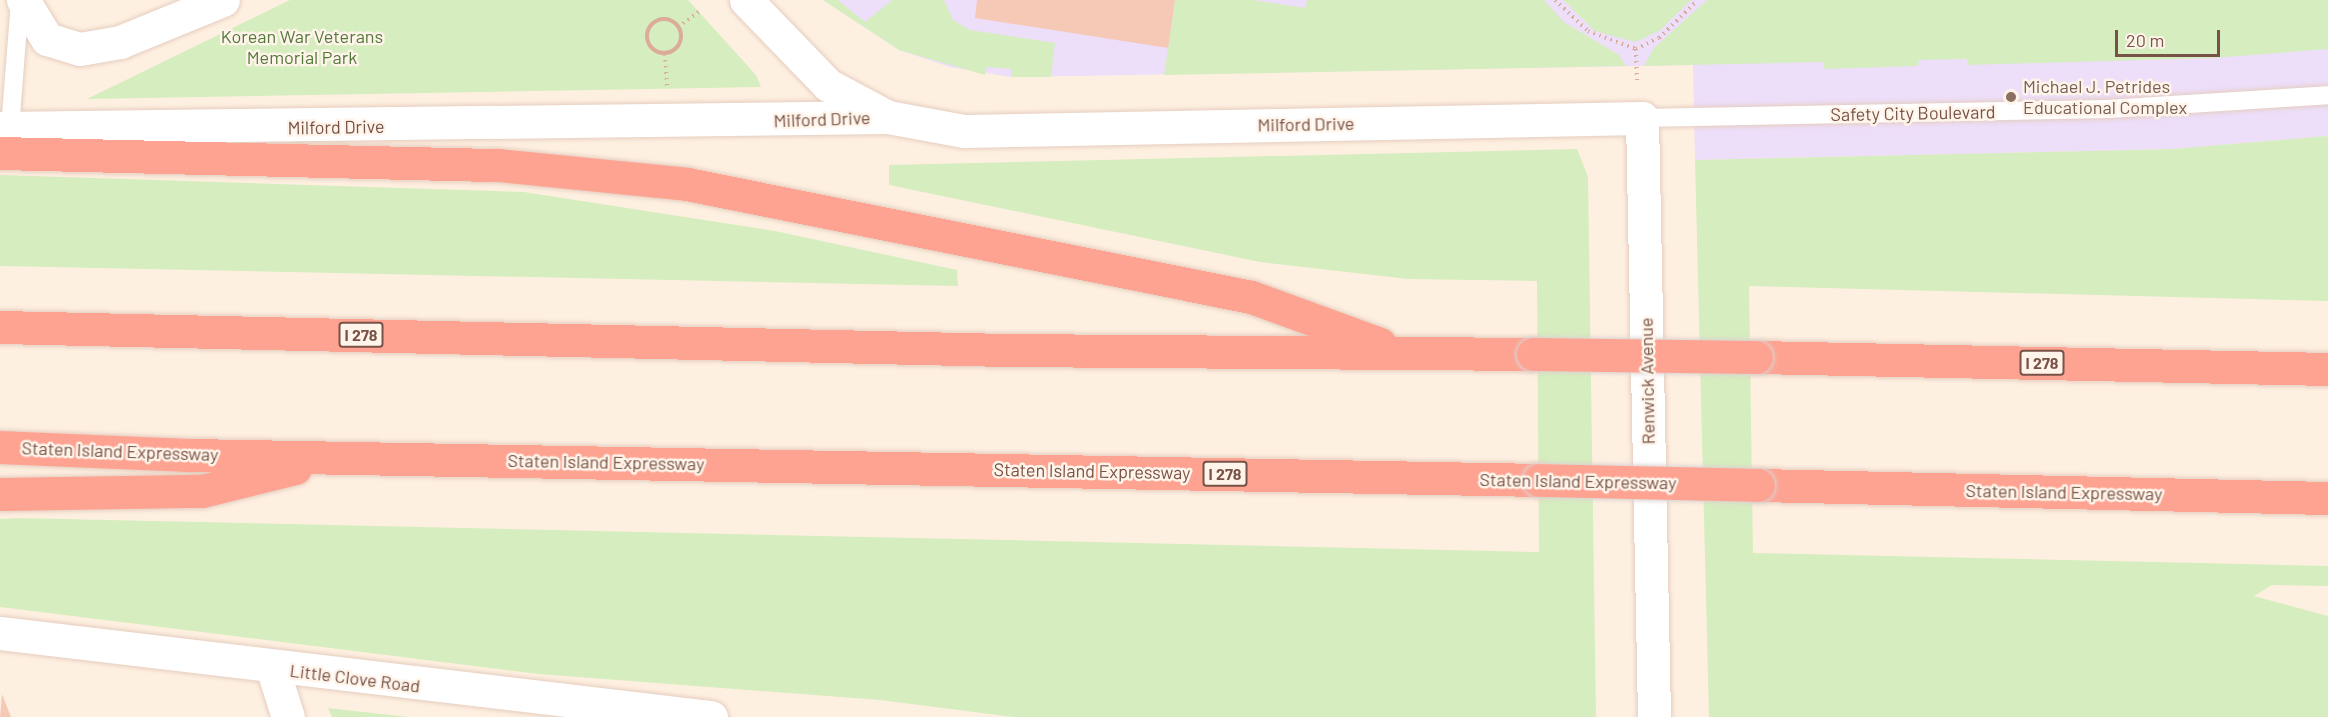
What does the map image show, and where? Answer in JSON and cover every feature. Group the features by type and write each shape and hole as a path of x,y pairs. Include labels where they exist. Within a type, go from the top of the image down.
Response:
{"highway":[{"path":"3,136 498,165 676,183 1251,297 1402,352"},
{"name":"I 278","path":"0,327 1006,350 1756,357 2328,369"},
{"name":"Staten Island Expressway","path":"0,447 343,457 2328,498"},
{"path":"0,494 202,491 343,457"}],"street":[{"path":"22,0 47,39 80,49 120,42 223,0"},
{"path":"746,0 828,85 888,117"},
{"name":"Milford Drive","path":"3,136 888,117 964,131 1642,118"},
{"name":"Renwick Avenue","path":"1642,118 1654,717"},
{"name":"Little Clove Road","path":"0,633 272,667 595,712 711,717"},
{"path":"272,667 288,717"}],"lane":[{"path":"3,136 22,0"},
{"name":"Safety City Boulevard","path":"1642,118 2108,109 2328,95"}],"path":[{"path":"1556,0 1587,32 1636,50 1659,38 1698,0"},
{"path":"678,27 701,10"},
{"path":"665,54 650,47 647,31 663,19 678,27"},
{"path":"665,54 680,44 678,27"},
{"path":"1636,50 1637,80"},
{"path":"665,54 667,91"}],"shaded area":[{"name":"Michael J. Petrides Educational Complex","path":"823,0 2328,0 2328,136 2173,149 1695,160 1693,65 1011,77 950,67 899,50"}],"green space":[{"name":"Korean War Veterans Memorial Park","path":"290,0 688,0 756,75 761,87 87,99"},
{"path":"823,0 838,0 865,22 892,0 944,0 953,20 970,30 1055,43 1051,77 1011,77 1011,69 986,67 985,75 899,50"},
{"path":"1175,0 1253,0 1305,8 1307,0 1544,0 1564,22 1619,55 1626,66 1164,75"},
{"path":"1563,0 1691,0 1659,31 1635,42 1595,31"},
{"path":"1707,0 2328,0 2328,49 2213,58 1968,65 1967,59 1919,60 1918,66 1824,69 1823,62 1644,66 1654,48"},
{"path":"2328,136 2328,301 1749,286 1753,553 2328,566 2328,586 2272,585 2254,596 2328,616 2328,717 1709,717 1695,160 2173,149"},
{"path":"1577,149 1588,177 1596,717 1013,717 880,700 539,674 0,607 0,519 17,518 1539,552 1537,281 1408,279 1260,262 889,185 889,165"},
{"path":"0,175 524,192 775,231 957,270 958,286 0,266"},
{"path":"328,708 409,717 332,717"}],"building":[{"path":"977,0 1175,0 1168,48 975,18"},
{"path":"2,694 11,717 0,717"}],"place":[{"name":"Michael J. Petrides Educational Complex","path":"2011,97"}]}
